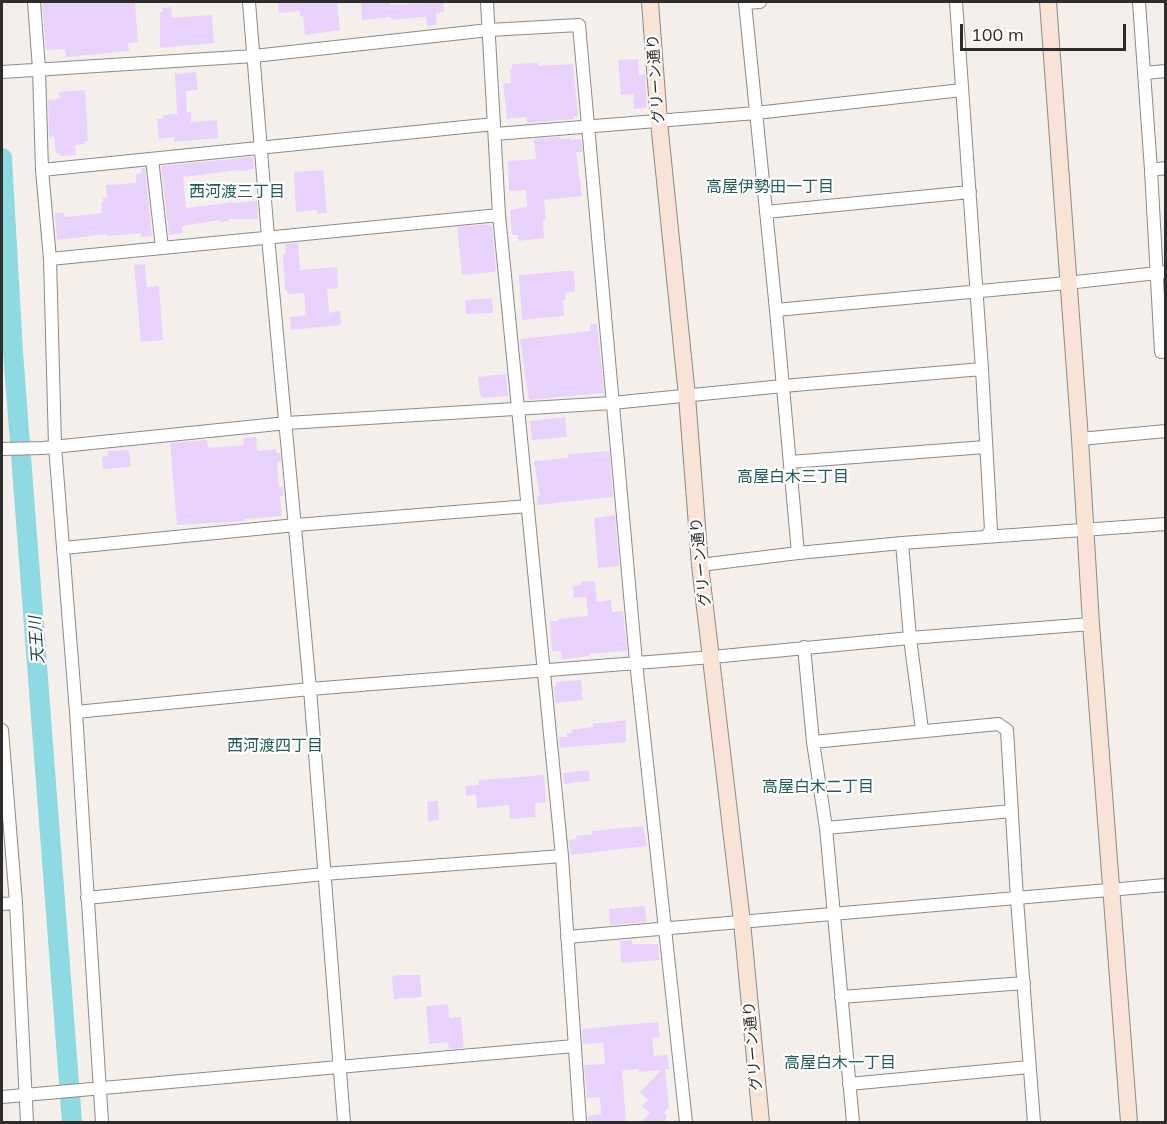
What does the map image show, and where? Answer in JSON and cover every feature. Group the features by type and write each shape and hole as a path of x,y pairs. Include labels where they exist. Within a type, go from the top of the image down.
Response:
{"street":[{"path":"34,2 39,69 42,170 50,259 49,447 64,548 87,898 94,1089 102,1122"},
{"path":"249,2 268,237 310,689 344,1122"},
{"path":"487,2 500,215 562,856 580,1122"},
{"name":"グリーン通り","path":"650,2 659,122 687,396 700,565 742,922 760,1122"},
{"path":"760,2 745,3 798,553"},
{"path":"956,2 982,369 991,530 986,537"},
{"path":"1048,2 1080,439 1084,530 1129,1122"},
{"path":"1139,2 1151,170 1162,272 1161,352 1166,351"},
{"path":"2,72 254,56 489,30 579,25 636,662 686,1122"},
{"path":"1144,73 1166,71"},
{"path":"42,170 261,148 494,129 587,127 659,122 962,90"},
{"path":"152,159 162,248"},
{"path":"1151,170 1166,168"},
{"path":"766,212 970,192"},
{"path":"50,259 500,215"},
{"path":"776,310 1162,272"},
{"path":"2,449 49,447 287,423 612,403 982,369"},
{"path":"1080,439 1166,431"},
{"path":"790,462 985,447"},
{"path":"64,548 296,525 528,506"},
{"path":"700,565 902,543 1166,524"},
{"path":"902,543 910,638 922,730"},
{"path":"76,712 310,689 1091,624"},
{"path":"804,647 834,914 853,1122"},
{"path":"813,741 998,724 1007,730 1034,1122"},
{"path":"2,730 31,1095 27,1122"},
{"path":"825,828 1012,811"},
{"path":"87,898 324,874 562,856"},
{"path":"567,937 1166,885"},
{"path":"2,904 16,903"},
{"path":"840,997 1024,983"},
{"path":"2,1097 574,1046"},
{"path":"849,1084 1029,1066"}],"building":[{"path":"42,2 135,2 138,42 128,43 129,51 66,57 65,49 46,50"},
{"path":"278,2 337,2 340,30 305,35 303,16 300,16 300,11 279,13"},
{"path":"361,2 390,2 390,5 443,2 444,12 436,13 437,25 427,26 426,17 362,20"},
{"path":"171,7 172,18 212,15 214,43 160,48 160,12 163,12 162,8"},
{"path":"638,59 639,75 645,74 647,108 634,109 633,94 621,95 618,60"},
{"path":"538,63 538,66 573,64 578,116 574,116 574,119 527,123 526,117 507,119 503,84 511,83 512,64"},
{"path":"196,72 198,90 186,91 187,112 191,112 191,122 217,120 218,138 174,142 174,137 159,139 157,119 163,119 163,115 177,114 175,74"},
{"path":"85,90 88,141 84,141 85,144 75,145 76,155 61,156 60,153 56,153 54,136 49,137 48,100 60,99 59,92"},
{"path":"560,137 560,139 570,138 570,140 581,139 582,152 576,152 582,196 544,200 546,219 543,220 544,238 518,241 518,235 512,235 510,210 527,207 526,190 509,191 508,161 536,159 534,139"},
{"path":"253,157 254,169 248,169 248,171 239,170 183,177 186,208 257,201 258,219 229,219 229,221 220,222 220,220 182,226 183,233 169,235 161,166"},
{"path":"141,168 145,168 152,236 141,237 141,233 107,236 106,234 57,240 55,213 64,213 65,217 102,213 101,203 103,203 103,198 107,198 106,185 136,183 136,174 142,173"},
{"path":"323,170 327,213 317,214 317,210 296,212 294,172"},
{"path":"489,224 492,226 496,270 462,275 457,227"},
{"path":"298,243 300,270 337,267 338,288 327,289 329,312 340,311 341,325 291,330 290,317 306,315 304,293 288,294 285,290 283,254 286,254 285,244"},
{"path":"145,264 147,287 159,286 163,340 141,342 134,265"},
{"path":"574,271 575,291 565,293 564,316 522,320 519,275"},
{"path":"492,298 493,313 466,314 465,300"},
{"path":"590,324 597,324 604,393 529,400 520,339 590,331"},
{"path":"506,374 508,396 482,398 482,395 480,396 478,377"},
{"path":"565,417 567,437 532,440 530,421"},
{"path":"256,437 257,451 276,449 277,453 280,453 281,462 277,462 279,487 283,487 284,496 280,496 282,516 245,519 245,521 177,525 170,443 207,440 208,448 244,445 243,438"},
{"path":"129,450 131,467 103,469 102,457 108,456 108,451"},
{"path":"609,451 613,497 538,505 537,496 540,496 534,461 568,458 568,454"},
{"path":"615,515 619,566 598,568 594,518"},
{"path":"595,581 597,602 611,600 612,612 623,611 627,651 562,659 561,651 552,651 550,621 588,616 586,597 574,598 573,586 581,585 581,582"},
{"path":"581,680 583,700 555,703 556,682"},
{"path":"626,720 626,742 560,748 559,737 567,737 567,733 572,733 571,730 593,727 593,724"},
{"path":"589,770 590,781 564,784 563,773"},
{"path":"544,775 546,802 535,803 536,817 510,819 509,805 477,808 476,795 466,796 465,786 479,785 479,780"},
{"path":"438,801 439,820 428,821 427,802"},
{"path":"643,826 647,846 570,855 569,840 577,839 576,836 593,834 592,831"},
{"path":"645,906 647,922 610,925 609,909"},
{"path":"632,940 632,944 658,944 659,960 621,963 620,941"},
{"path":"420,975 422,997 394,999 392,976"},
{"path":"448,1004 449,1018 461,1017 464,1048 449,1049 448,1042 429,1044 426,1006"},
{"path":"658,1022 660,1037 652,1038 654,1056 668,1055 669,1069 665,1069 669,1107 664,1113 667,1116 665,1122 641,1122 650,1113 642,1106 648,1100 640,1092 661,1070 639,1072 639,1069 622,1071 626,1122 588,1122 588,1116 601,1114 600,1097 587,1098 584,1065 605,1064 603,1043 583,1044 582,1029"}],"waterway":[{"name":"天王川","path":"2,158 13,352 72,1122"}],"district":[{"name":"高屋伊勢田一丁目","path":"770,187"},
{"name":"西河渡三丁目","path":"237,192"},
{"name":"高屋白木三丁目","path":"793,477"},
{"name":"西河渡四丁目","path":"275,746"},
{"name":"高屋白木二丁目","path":"818,787"},
{"name":"高屋白木一丁目","path":"840,1063"}]}
